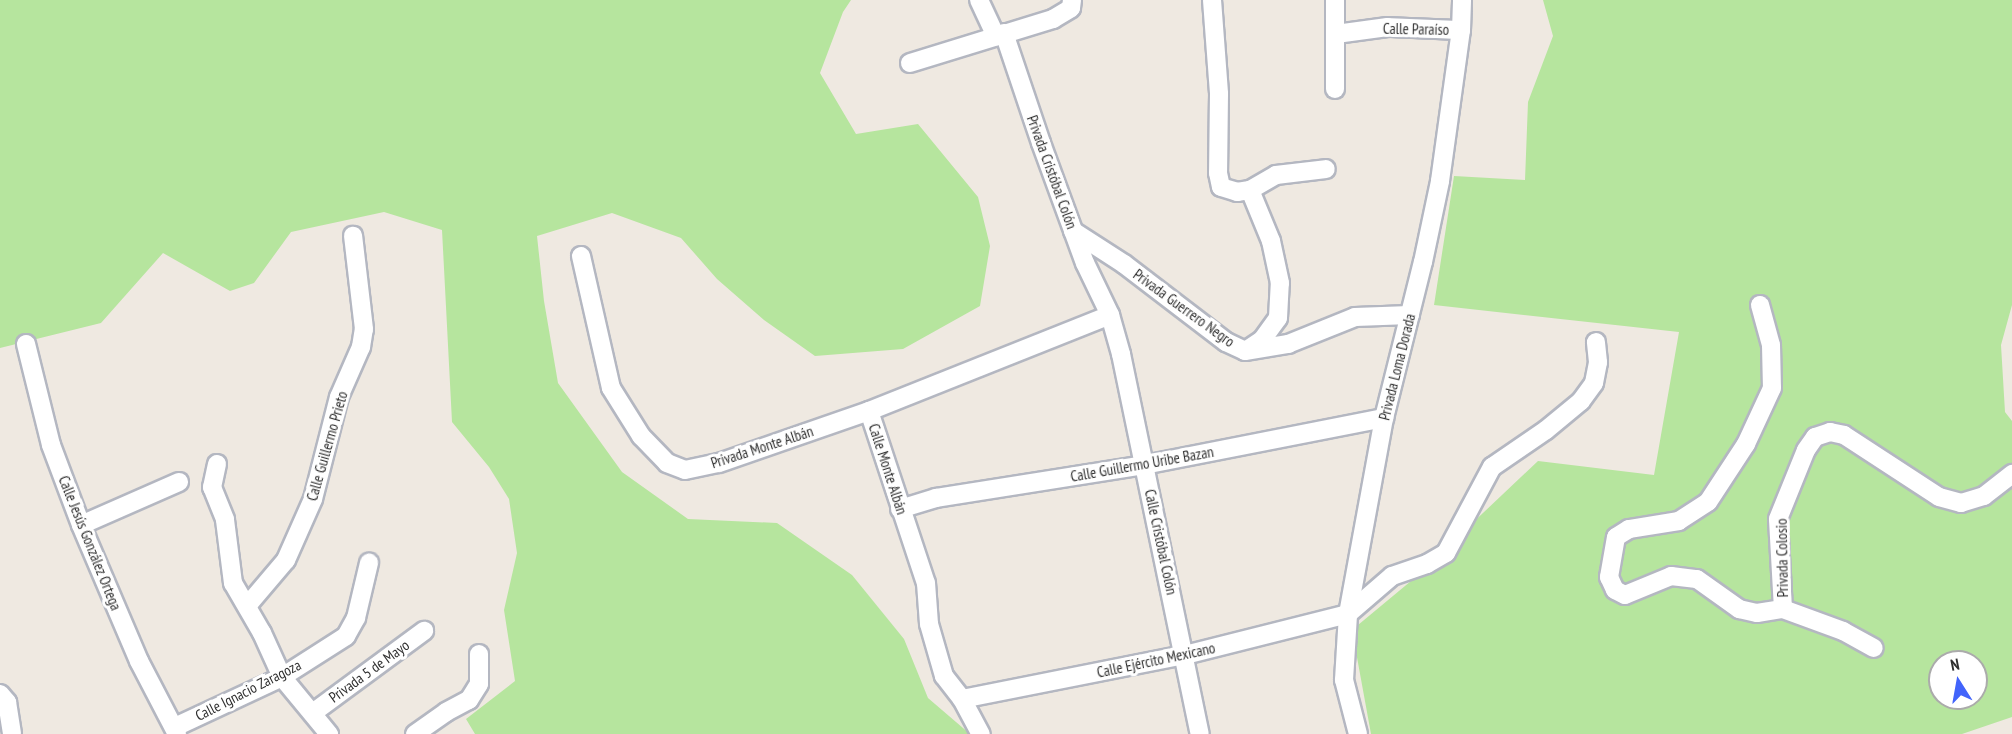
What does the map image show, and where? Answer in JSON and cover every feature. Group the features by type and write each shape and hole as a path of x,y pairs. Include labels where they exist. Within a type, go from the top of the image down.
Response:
{"street":[{"name":"Privada Cristóbal Colón","path":"979,0 1000,35 1073,231 1110,315"},
{"path":"910,63 1053,19 1071,8 1072,0"},
{"path":"1212,0 1219,94 1218,173 1221,187 1237,192 1250,190 1276,175 1326,169"},
{"path":"1335,0 1335,89"},
{"name":"Privada Loma Dorada","path":"1358,734 1344,680 1348,614 1384,418 1440,181 1461,30 1462,0"},
{"name":"Calle Paraíso","path":"1336,34 1388,27 1461,30"},
{"path":"1245,351 1262,340 1278,318 1280,283 1271,241 1250,190"},
{"name":"Privada Guerrero Negro","path":"1073,231 1124,264 1226,342 1245,351 1288,344 1337,323 1371,315 1410,315"},
{"name":"Calle Guillermo Prieto","path":"247,606 286,560 313,499 339,397 361,347 364,328 353,236"},
{"name":"Privada Monte Albán","path":"581,256 611,388 641,436 667,463 685,470 719,463 869,411"},
{"name":"Privada Colosio","path":"1761,304 1771,345 1772,388 1746,444 1708,502 1679,521 1629,529 1616,537 1609,577 1615,590 1625,595 1671,576 1698,579 1739,609 1757,614 1783,609 1778,519 1790,484 1815,437 1830,432 1844,435 1939,496 1961,503 1984,496 2012,474"},
{"name":"Calle Monte Albán","path":"981,734 962,699 944,676 929,624 926,583 869,411 1110,315"},
{"name":"Calle Cristóbal Colón","path":"1110,315 1121,354 1200,734"},
{"path":"1348,614 1392,576 1427,564 1446,553 1492,467 1546,430 1581,401 1594,383 1598,362 1596,342"},
{"name":"Calle Jesús González Ortega","path":"26,344 51,445 81,525 139,661 176,730"},
{"name":"Calle Guillermo Uribe Bazan","path":"900,509 936,498 1144,465 1384,418"},
{"path":"217,465 212,487 222,507 225,520 233,583 282,677 314,712 329,734"},
{"path":"81,525 179,482"},
{"name":"Calle Ignacio Zaragoza","path":"176,730 282,677 346,636 356,618 369,563"},
{"path":"1783,609 1844,631 1874,648"},
{"name":"Calle Ejército Mexicano","path":"962,699 1185,655 1348,614"},
{"name":"Privada 5 de Mayo","path":"314,712 424,632"},
{"path":"415,734 446,712 469,700 479,684 479,654"},
{"path":"0,694 7,702 12,734"}],"green space":[{"path":"0,0 851,0 843,12 820,73 856,134 918,124 978,197 990,246 980,306 903,349 815,356 764,320 717,279 681,238 612,213 537,236 544,301 558,383 622,472 688,519 777,523 852,575 904,639 928,698 970,734 475,734 466,719 515,681 504,610 517,553 509,499 489,467 452,422 442,230 384,212 291,232 254,283 230,291 163,253 101,323 0,348"},
{"path":"1543,0 2012,0 2012,305 2001,345 2005,412 2012,421 2012,717 1962,734 1371,734 1352,630 1411,581 1538,461 1654,475 1679,332 1434,305 1454,176 1525,180 1528,102 1553,36"}]}
